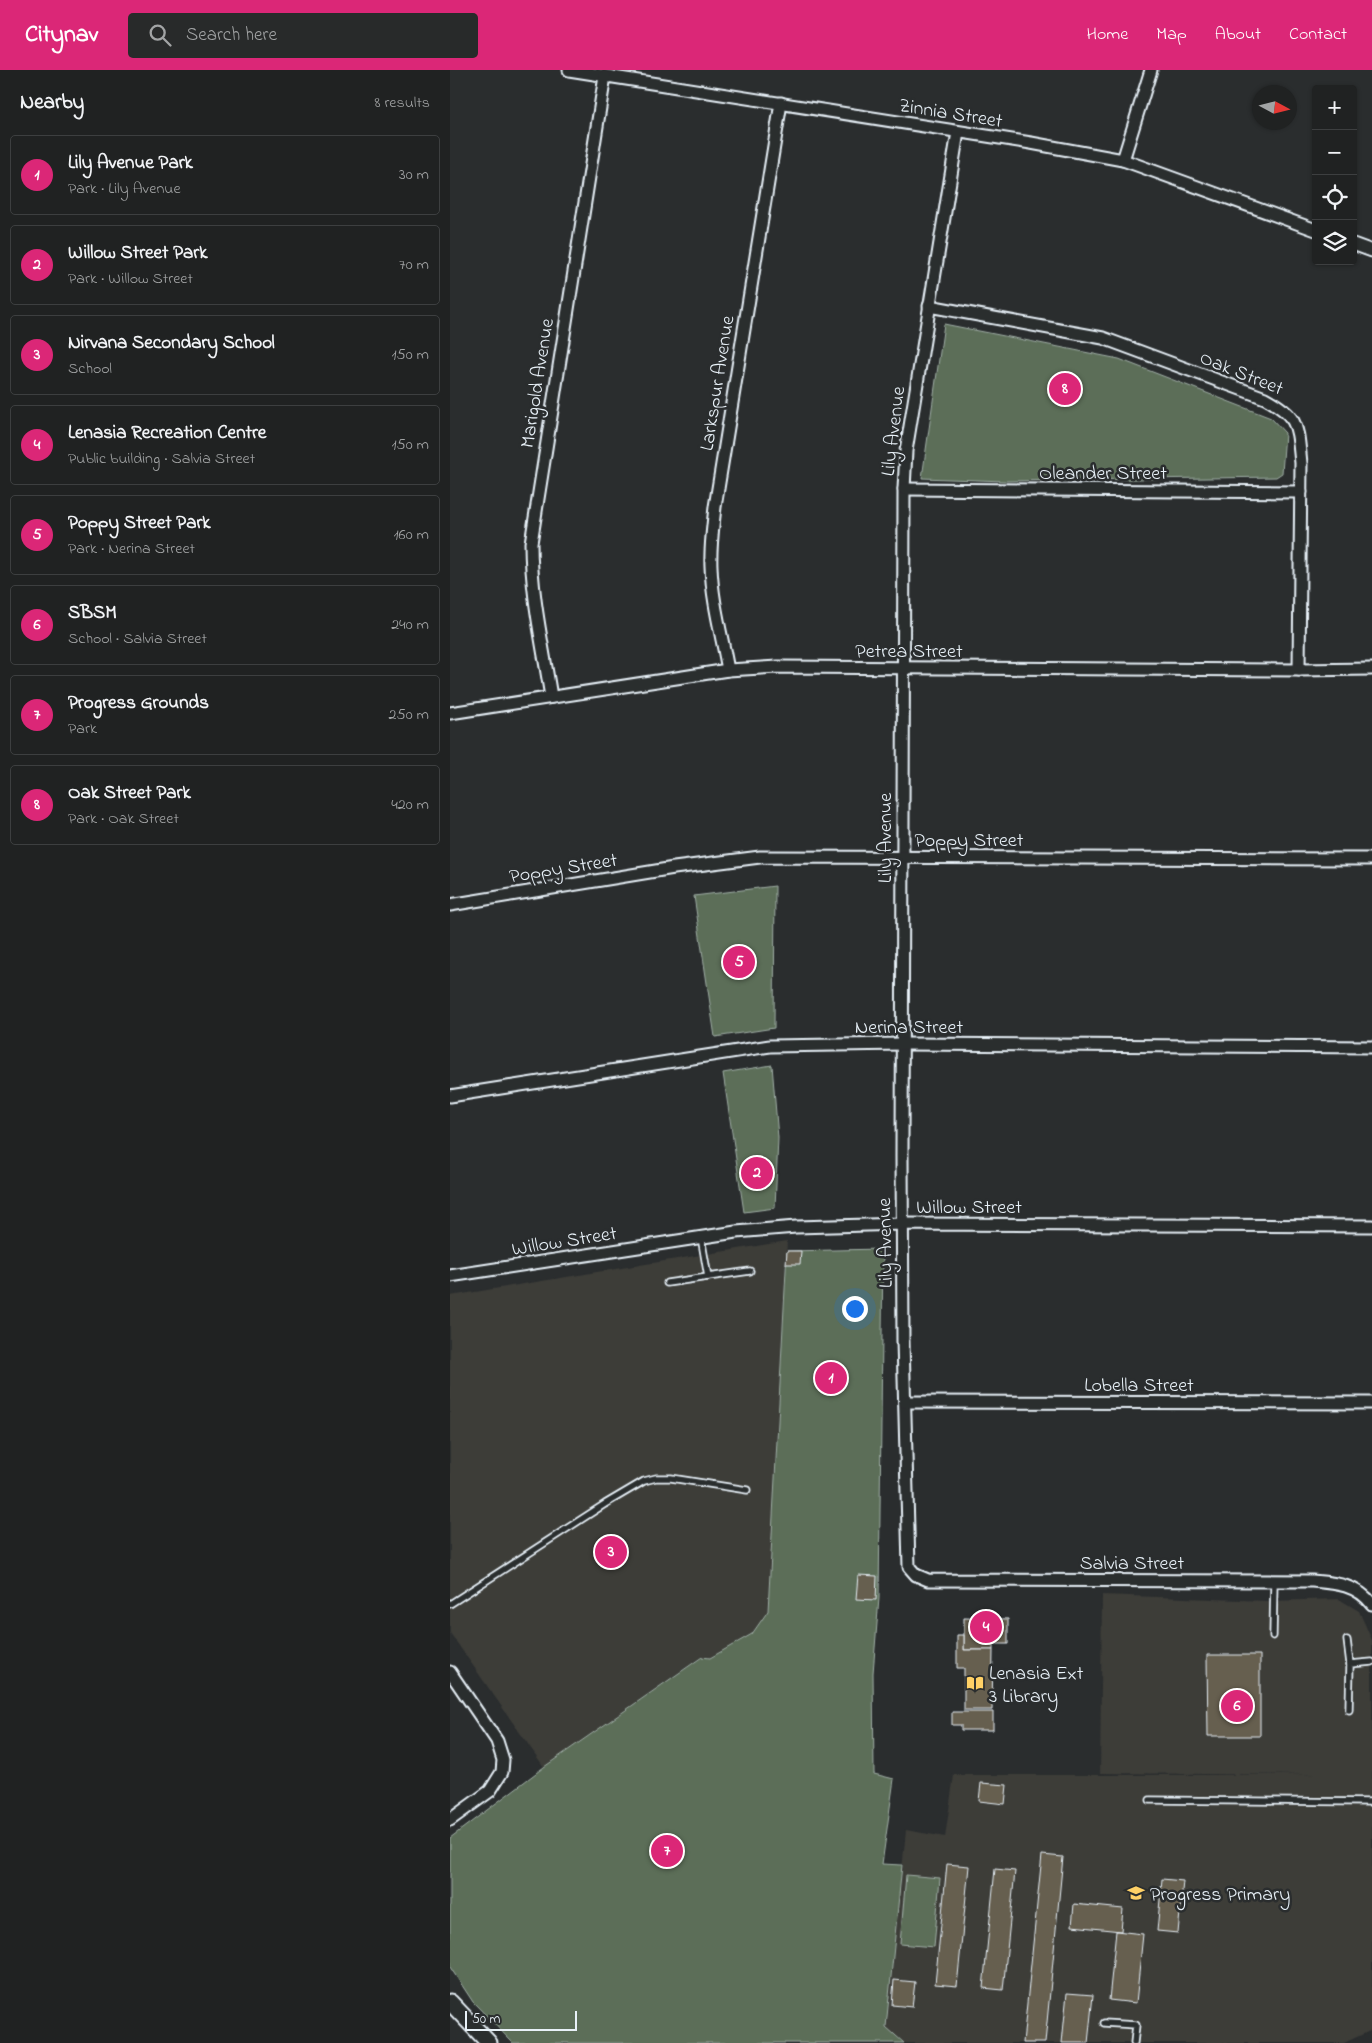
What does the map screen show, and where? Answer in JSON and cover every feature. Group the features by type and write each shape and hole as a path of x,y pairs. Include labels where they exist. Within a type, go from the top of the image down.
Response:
{"street":[{"name":"Zinnia Street","path":"570,70 1123,160 1312,229"},
{"path":"1123,160 1151,70"},
{"name":"Marigold Avenue","path":"551,697 534,596 531,543 605,76"},
{"name":"Larkspur Avenue","path":"728,670 714,592 711,544 715,507 781,103"},
{"name":"Lily Avenue","path":"908,1548 903,1224 904,489 906,451 958,132"},
{"path":"1357,245 1372,251"},
{"name":"Oak Street","path":"929,306 1103,338 1265,398 1281,407 1294,421 1299,444 1301,492 1299,670"},
{"name":"Oleander Street","path":"904,489 1301,492"},
{"name":"Petrea Street","path":"450,713 728,670 778,667 904,669 1372,669"},
{"name":"Poppy Street","path":"450,905 674,868 760,857 1372,859"},
{"name":"Nerina Street","path":"450,1096 751,1048 903,1044 1372,1047"},
{"name":"Willow Street","path":"450,1276 768,1228 903,1224 1372,1226"},
{"name":"Lobella Street","path":"905,1402 1372,1403"},
{"name":"Salvia Street","path":"908,1548 911,1571 921,1578 928,1580 1274,1581 1334,1583 1360,1591 1372,1604"},
{"path":"450,1672 497,1741 503,1760 502,1772 490,1791 450,1820"},
{"path":"450,2004 489,2043"}],"lane":[{"path":"701,1237 708,1277"},
{"path":"667,1283 750,1271"},
{"path":"450,1604 644,1481 656,1478 671,1478 747,1490"},
{"path":"1273,1636 1274,1581"},
{"path":"1347,1640 1350,1664 1349,1710"},
{"path":"1350,1664 1372,1662"},
{"path":"1150,1800 1372,1802"},
{"path":"1104,2023 1136,2025 1134,2043"}],"shaded area":[{"path":"787,1241 768,1611 752,1634 710,1658 701,1657 544,1767 450,1633 450,1296"},
{"name":"Progress Primary","path":"1102,1595 1268,1601 1339,1599 1359,1611 1372,1640 1372,2030 1344,2043 904,2043 886,2027 906,1830 945,1837 954,1775 1319,1775 1100,1773"}],"green space":[{"path":"944,324 1119,359 1271,418 1285,433 1282,473 1276,477 1005,481 922,478"},
{"path":"775,886 774,1028 715,1037 694,896"},
{"path":"772,1065 778,1138 775,1208 744,1212 723,1073"},
{"path":"883,1249 879,1598 873,1673 874,1774 894,1779 882,1864 902,1865 886,2027 904,2043 513,2043 473,2002 450,1967 450,1838 544,1767 702,1657 710,1658 752,1634 768,1611 787,1251"},
{"path":"906,1875 940,1878 934,1947 900,1944"}],"building":[{"path":"787,1251 801,1251 800,1264 786,1264"},
{"path":"858,1575 877,1576 876,1600 856,1599"},
{"path":"964,1618 1008,1619 1008,1644 993,1644 993,1650 964,1650"},
{"path":"957,1635 964,1635 964,1650 993,1650 992,1710 964,1710 964,1668 957,1668"},
{"path":"1207,1655 1260,1655 1260,1736 1208,1736"},
{"path":"952,1712 993,1712 993,1730 961,1730 961,1725 952,1725"},
{"path":"981,1783 1007,1785 1005,1804 979,1801"},
{"path":"1042,1855 1063,1857 1045,2043 1023,2043"},
{"path":"947,1864 969,1866 957,1986 935,1984"},
{"path":"995,1869 1015,1871 1003,1990 983,1988"},
{"path":"1162,1879 1183,1881 1178,1933 1157,1931"},
{"path":"1074,1904 1123,1909 1121,1931 1072,1926"},
{"path":"1116,1931 1143,1934 1136,2003 1109,2000"},
{"path":"894,1980 915,1982 912,2007 892,2005"},
{"path":"1067,1993 1093,1995 1088,2043 1062,2043"}],"place":[{"name":"Oak Street Park","path":"1065,389"},
{"name":"Poppy Street Park","path":"739,962"},
{"name":"Willow Street Park","path":"757,1173"},
{"name":"Lily Avenue Park","path":"831,1378"},
{"name":"Nirvana Secondary School","path":"611,1552"},
{"name":"Lenasia Recreation Centre","path":"986,1627"},
{"name":"Lenasia Ext 3 Library","path":"975,1683"},
{"name":"SBSM","path":"1237,1706"},
{"name":"Progress Grounds","path":"667,1851"},
{"name":"Progress Primary","path":"1136,1893"}]}
